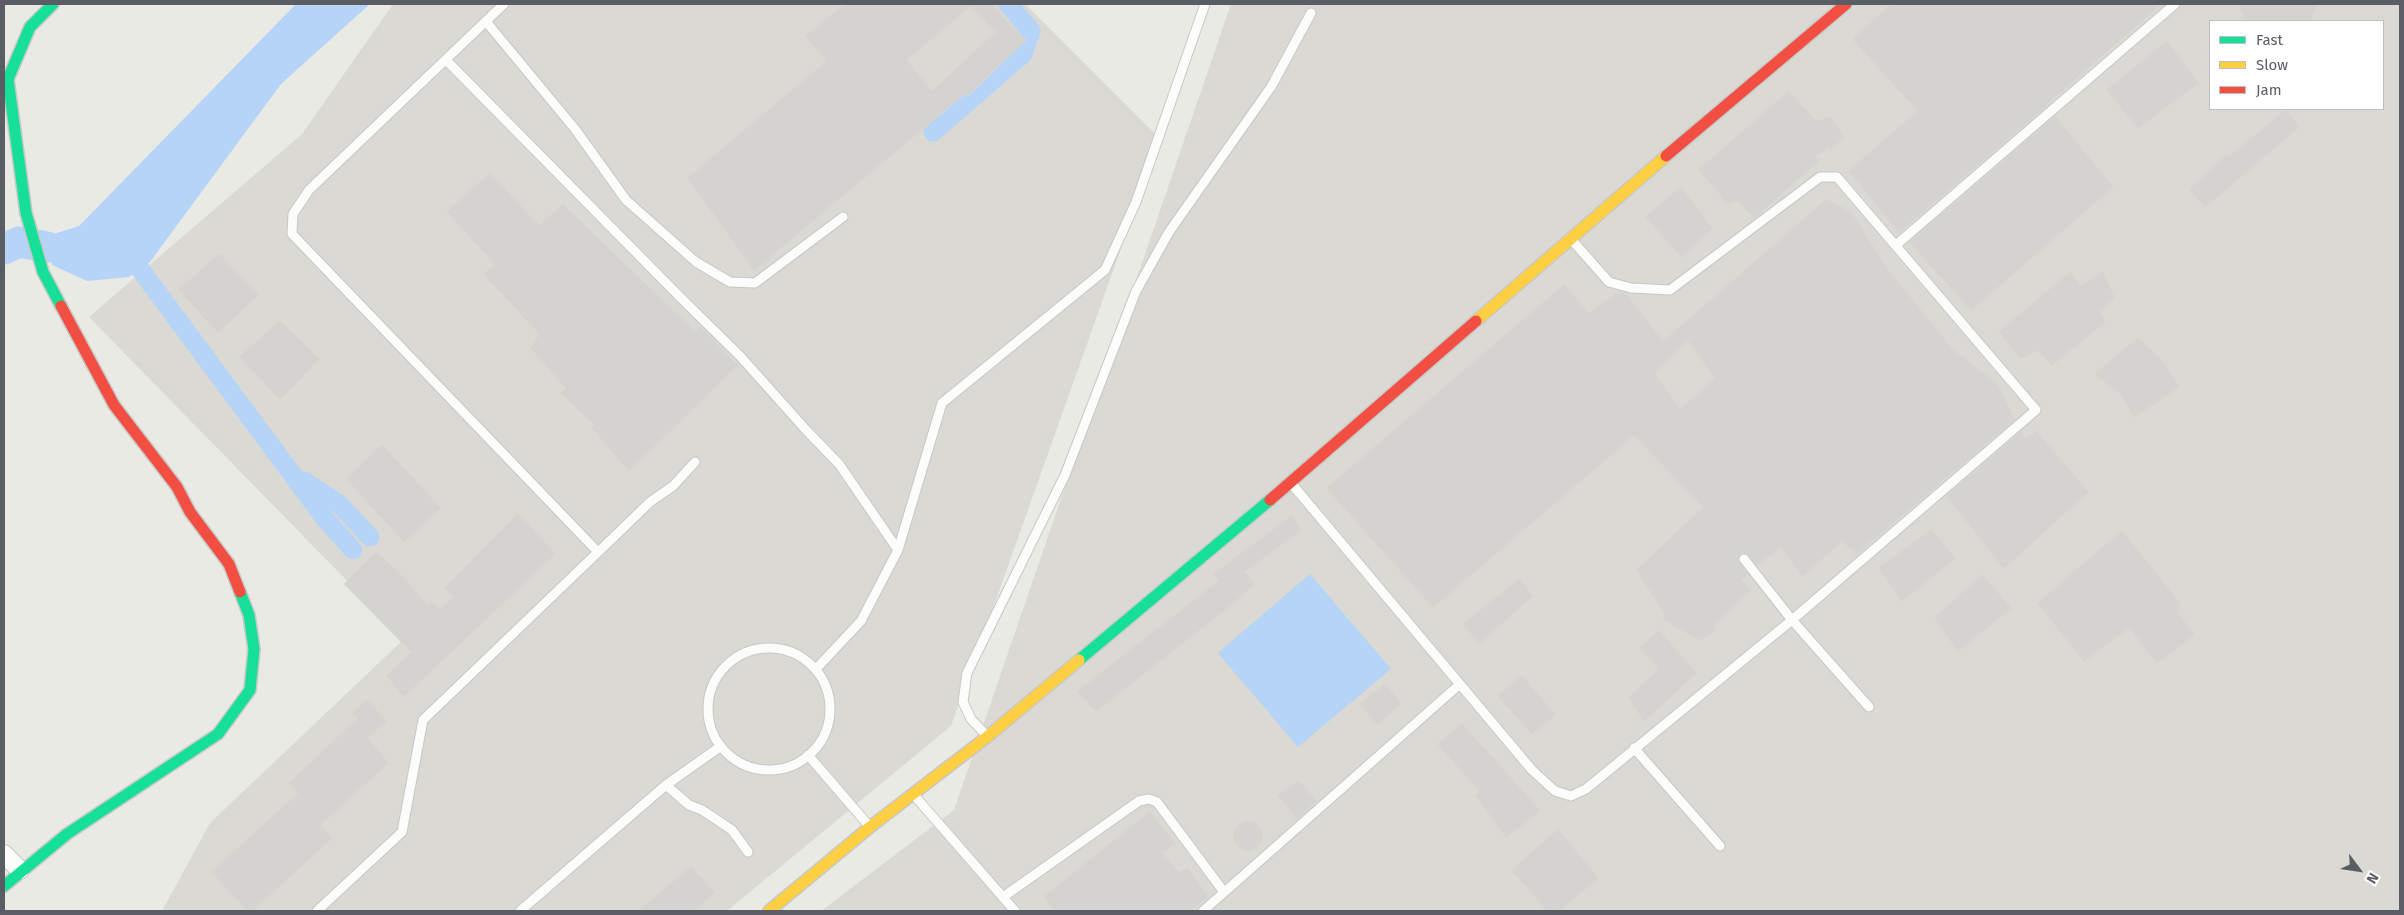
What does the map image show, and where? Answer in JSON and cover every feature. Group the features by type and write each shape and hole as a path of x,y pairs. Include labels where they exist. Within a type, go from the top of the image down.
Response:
{"street":[{"path":"4,886 20,870 66,834 218,734 250,690 254,649 249,615 229,564 190,512 177,487 114,405 43,272 26,213 8,79 30,27 53,4"},
{"path":"769,911 870,827 987,737 1291,482 1570,238 1846,4"},
{"path":"4,854 20,870"}],"lane":[{"path":"504,4 309,190 293,214 292,234 598,552"},
{"path":"816,669 861,621 898,550 942,403 1105,270 1136,202 1205,4"},
{"path":"1896,245 2175,4"},
{"path":"987,737 971,719 963,702 966,673 1065,475 1136,291 1169,232 1271,87 1311,13"},
{"path":"486,21 575,129 626,200 696,262 730,282 755,283 844,217"},
{"path":"446,60 740,356 800,424 839,464 898,550"},
{"path":"1291,482 1532,770 1555,791 1571,796 1586,789 1792,620 2036,410 1837,177 1820,177 1670,290 1631,288 1609,282 1570,238"},
{"path":"317,911 402,832 423,720 650,502 673,486 695,462"},
{"path":"1744,559 1792,620 1869,707"},
{"path":"760,648 781,648 800,655 816,669 826,686 831,706 828,727 818,746 808,755 786,768 768,770 750,767 734,758 721,746 711,727 708,706 713,686 724,668 740,655 760,648"},
{"path":"1203,911 1460,684"},
{"path":"520,911 666,785 721,746"},
{"path":"1634,748 1720,846"},
{"path":"808,755 870,827"},
{"path":"666,785 689,805 702,810 732,830 748,852"},
{"path":"913,794 1015,911"},
{"path":"1003,898 1139,801 1149,799 1157,802 1224,892"}],"shaded area":[{"path":"393,4 1025,4 1160,139 951,726 727,911 162,911 210,823 404,639 89,317 302,134"},
{"path":"1231,4 2400,4 2400,911 821,911 954,810"}],"water":[{"path":"296,4 370,4 281,84 150,262 129,277 87,281 52,265 44,237 79,226"},
{"path":"1310,574 1391,669 1298,747 1218,653"}],"building":[{"path":"844,4 991,4 1026,40 968,96 966,93 754,271 687,178 826,61 805,36","holes":["971,6 995,32 932,91 907,60"]},
{"path":"1891,4 2162,4 1899,233 1848,171 1917,111 1852,39"},
{"path":"2239,4 2318,4 2311,20 2244,20"},
{"path":"2167,40 2199,83 2138,129 2106,90"},
{"path":"1789,90 1816,121 1830,116 1845,137 1831,150 1829,147 1816,157 1819,161 1754,219 1738,201 1728,204 1698,170"},
{"path":"2285,110 2300,127 2205,208 2189,189 2226,155 2228,157"},
{"path":"2055,116 2114,187 1971,311 1909,242"},
{"path":"490,173 539,225 563,204 695,331 700,326 738,365 629,472 591,427 594,425 560,393 565,388 530,348 539,334 483,274 494,264 446,211"},
{"path":"1681,186 1713,229 1682,258 1645,217"},
{"path":"1826,199 1851,211 1887,268 1953,349 1998,384 2015,420 1857,554 1842,542 1802,577 1781,547 1758,566 1747,553 1741,554 1738,560 1748,574 1742,580 1752,590 1716,623 1716,631 1699,641 1662,619 1665,615 1636,570 1703,507 1634,436 1433,608 1326,488 1564,284 1589,313 1618,291 1626,293 1663,341","holes":["1688,341 1714,378 1680,409 1655,373"]},
{"path":"219,253 259,295 218,333 178,290"},
{"path":"2103,270 2115,298 2101,312 2106,322 2052,366 2038,351 2020,359 1998,332 2071,271 2081,286"},
{"path":"280,320 320,359 280,400 239,357"},
{"path":"2138,337 2164,362 2180,387 2134,418 2121,395 2094,374"},
{"path":"2036,430 2089,492 2004,569 1946,496 2021,431 2025,439"},
{"path":"382,444 441,508 404,543 346,479"},
{"path":"518,513 556,554 404,697 386,676 411,652 344,584 376,551 404,577 427,605 431,601 440,609 453,597 444,588"},
{"path":"1292,515 1302,530 1245,572 1255,584 1233,604 1096,712 1077,691 1218,581 1213,574"},
{"path":"1931,529 1956,558 1902,602 1878,568"},
{"path":"2122,530 2182,605 2177,611 2195,635 2157,664 2129,628 2084,662 2037,603"},
{"path":"1982,574 2012,608 1958,652 1934,618"},
{"path":"1520,578 1533,596 1480,644 1462,624"},
{"path":"1659,630 1697,673 1644,722 1628,698 1658,669 1639,648"},
{"path":"1522,675 1556,715 1532,735 1497,696"},
{"path":"1385,683 1402,704 1377,725 1359,704"},
{"path":"367,699 387,721 368,738 389,763 321,825 333,838 253,911 247,911 211,872 298,793 289,783 357,718 352,713"},
{"path":"1462,723 1541,811 1506,838 1475,795 1479,791 1437,744"},
{"path":"1299,780 1317,801 1297,819 1277,795"},
{"path":"1150,811 1175,843 1163,853 1179,872 1188,868 1209,897 1190,911 1055,911 1043,897"},
{"path":"1248,821 1259,825 1263,836 1259,847 1248,851 1237,847 1233,836 1237,825"},
{"path":"1558,829 1599,878 1560,911 1547,911 1511,870"},
{"path":"691,866 715,893 694,911 638,911"}],"waterway":[{"path":"933,132 1023,54 1031,31 1008,4"},
{"path":"4,249 19,242 47,247"},
{"path":"140,269 326,520 353,550"},
{"path":"304,481 340,505 370,537"}],"traffic: fast":[{"path":"53,4 30,27 8,79 26,213 43,272 61,306"},
{"path":"1079,660 1270,500"},
{"path":"4,886 67,834 218,734 250,690 254,649 249,615 240,592"}],"traffic: slow":[{"path":"1476,321 1666,156"},
{"path":"769,911 870,827 987,737 1079,660"}],"traffic: jam":[{"path":"1666,156 1846,4"},
{"path":"61,306 114,405 177,487 190,512 229,564 240,592"},
{"path":"1270,500 1476,321"}]}
